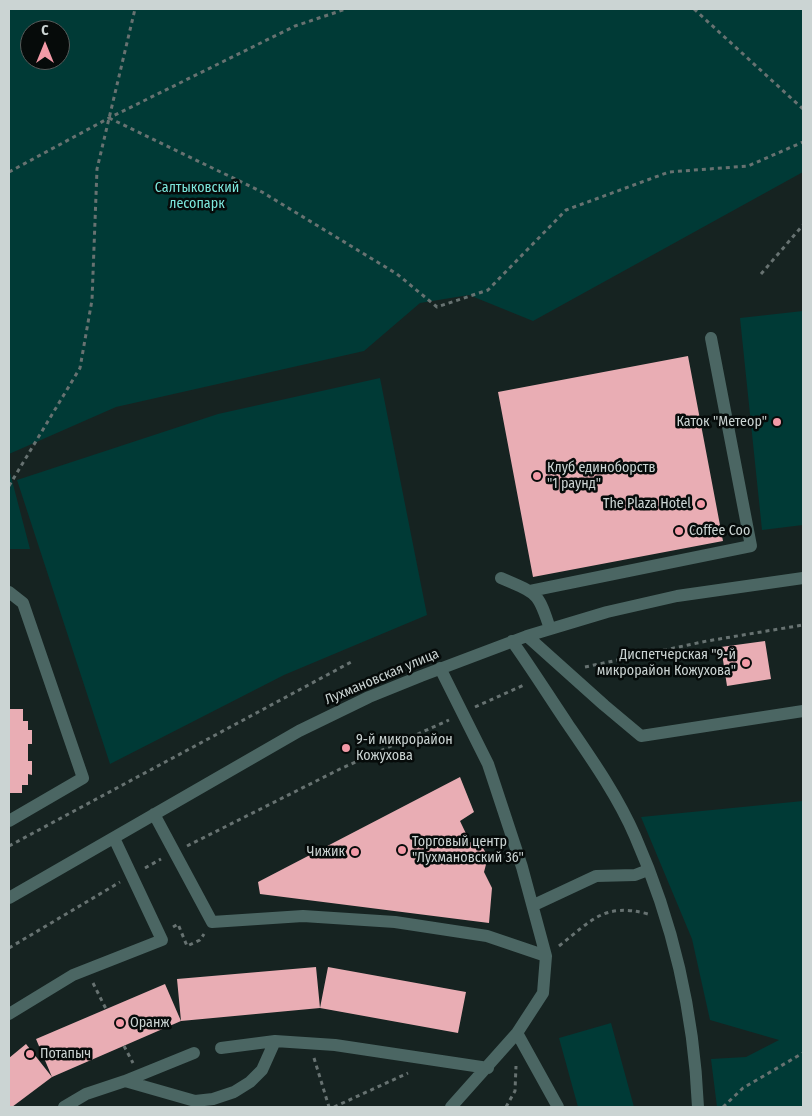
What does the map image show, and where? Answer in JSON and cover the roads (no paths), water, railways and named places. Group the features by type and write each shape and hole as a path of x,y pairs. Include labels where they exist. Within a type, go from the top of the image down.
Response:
{"street":[{"path":"530,591 751,546 711,338"},
{"path":"501,578 530,591 541,600 550,629"},
{"name":"Лухмановская улица","path":"9,898 300,731 369,697 440,668 550,629 677,596 803,578"},
{"path":"9,592 23,603 83,778 9,820"},
{"path":"527,636 565,672 641,736 803,711"},
{"path":"512,641 599,769 635,835 668,920 691,1032 698,1107"},
{"path":"440,668 488,764 534,905 546,956 543,993 517,1033 488,1068 451,1107"},
{"path":"154,814 212,922 303,916 395,922 487,936 546,956"},
{"path":"9,1014 72,975 162,940 114,838"},
{"path":"534,905 596,876 636,875 648,870"},
{"path":"517,1033 558,1107"},
{"path":"222,1048 275,1041 309,1043 335,1045 488,1068"},
{"path":"124,1081 195,1101 213,1099 234,1092 250,1082 262,1070 275,1041"},
{"path":"64,1107 86,1094 194,1053"}],"place":[{"name":"Каток \"Метеор\"","path":"777,422"},
{"name":"Клуб единоборств \"1 раунд\"","path":"537,476"},
{"name":"The Plaza Hotel","path":"701,504"},
{"name":"Coffee Coo","path":"679,531"},
{"name":"Диспетчерская \"9-й микрорайон Кожухова\"","path":"746,663"},
{"name":"9-й микрорайон Кожухова","path":"346,748"},
{"name":"Торговый центр \"Лухмановский 36\"","path":"402,850"},
{"name":"Чижик","path":"355,852"},
{"name":"Оранж","path":"120,1023"},
{"name":"Потапыч","path":"30,1054"}],"park label":[{"name":"Салтыковский лесопарк","path":"197,196"}]}
